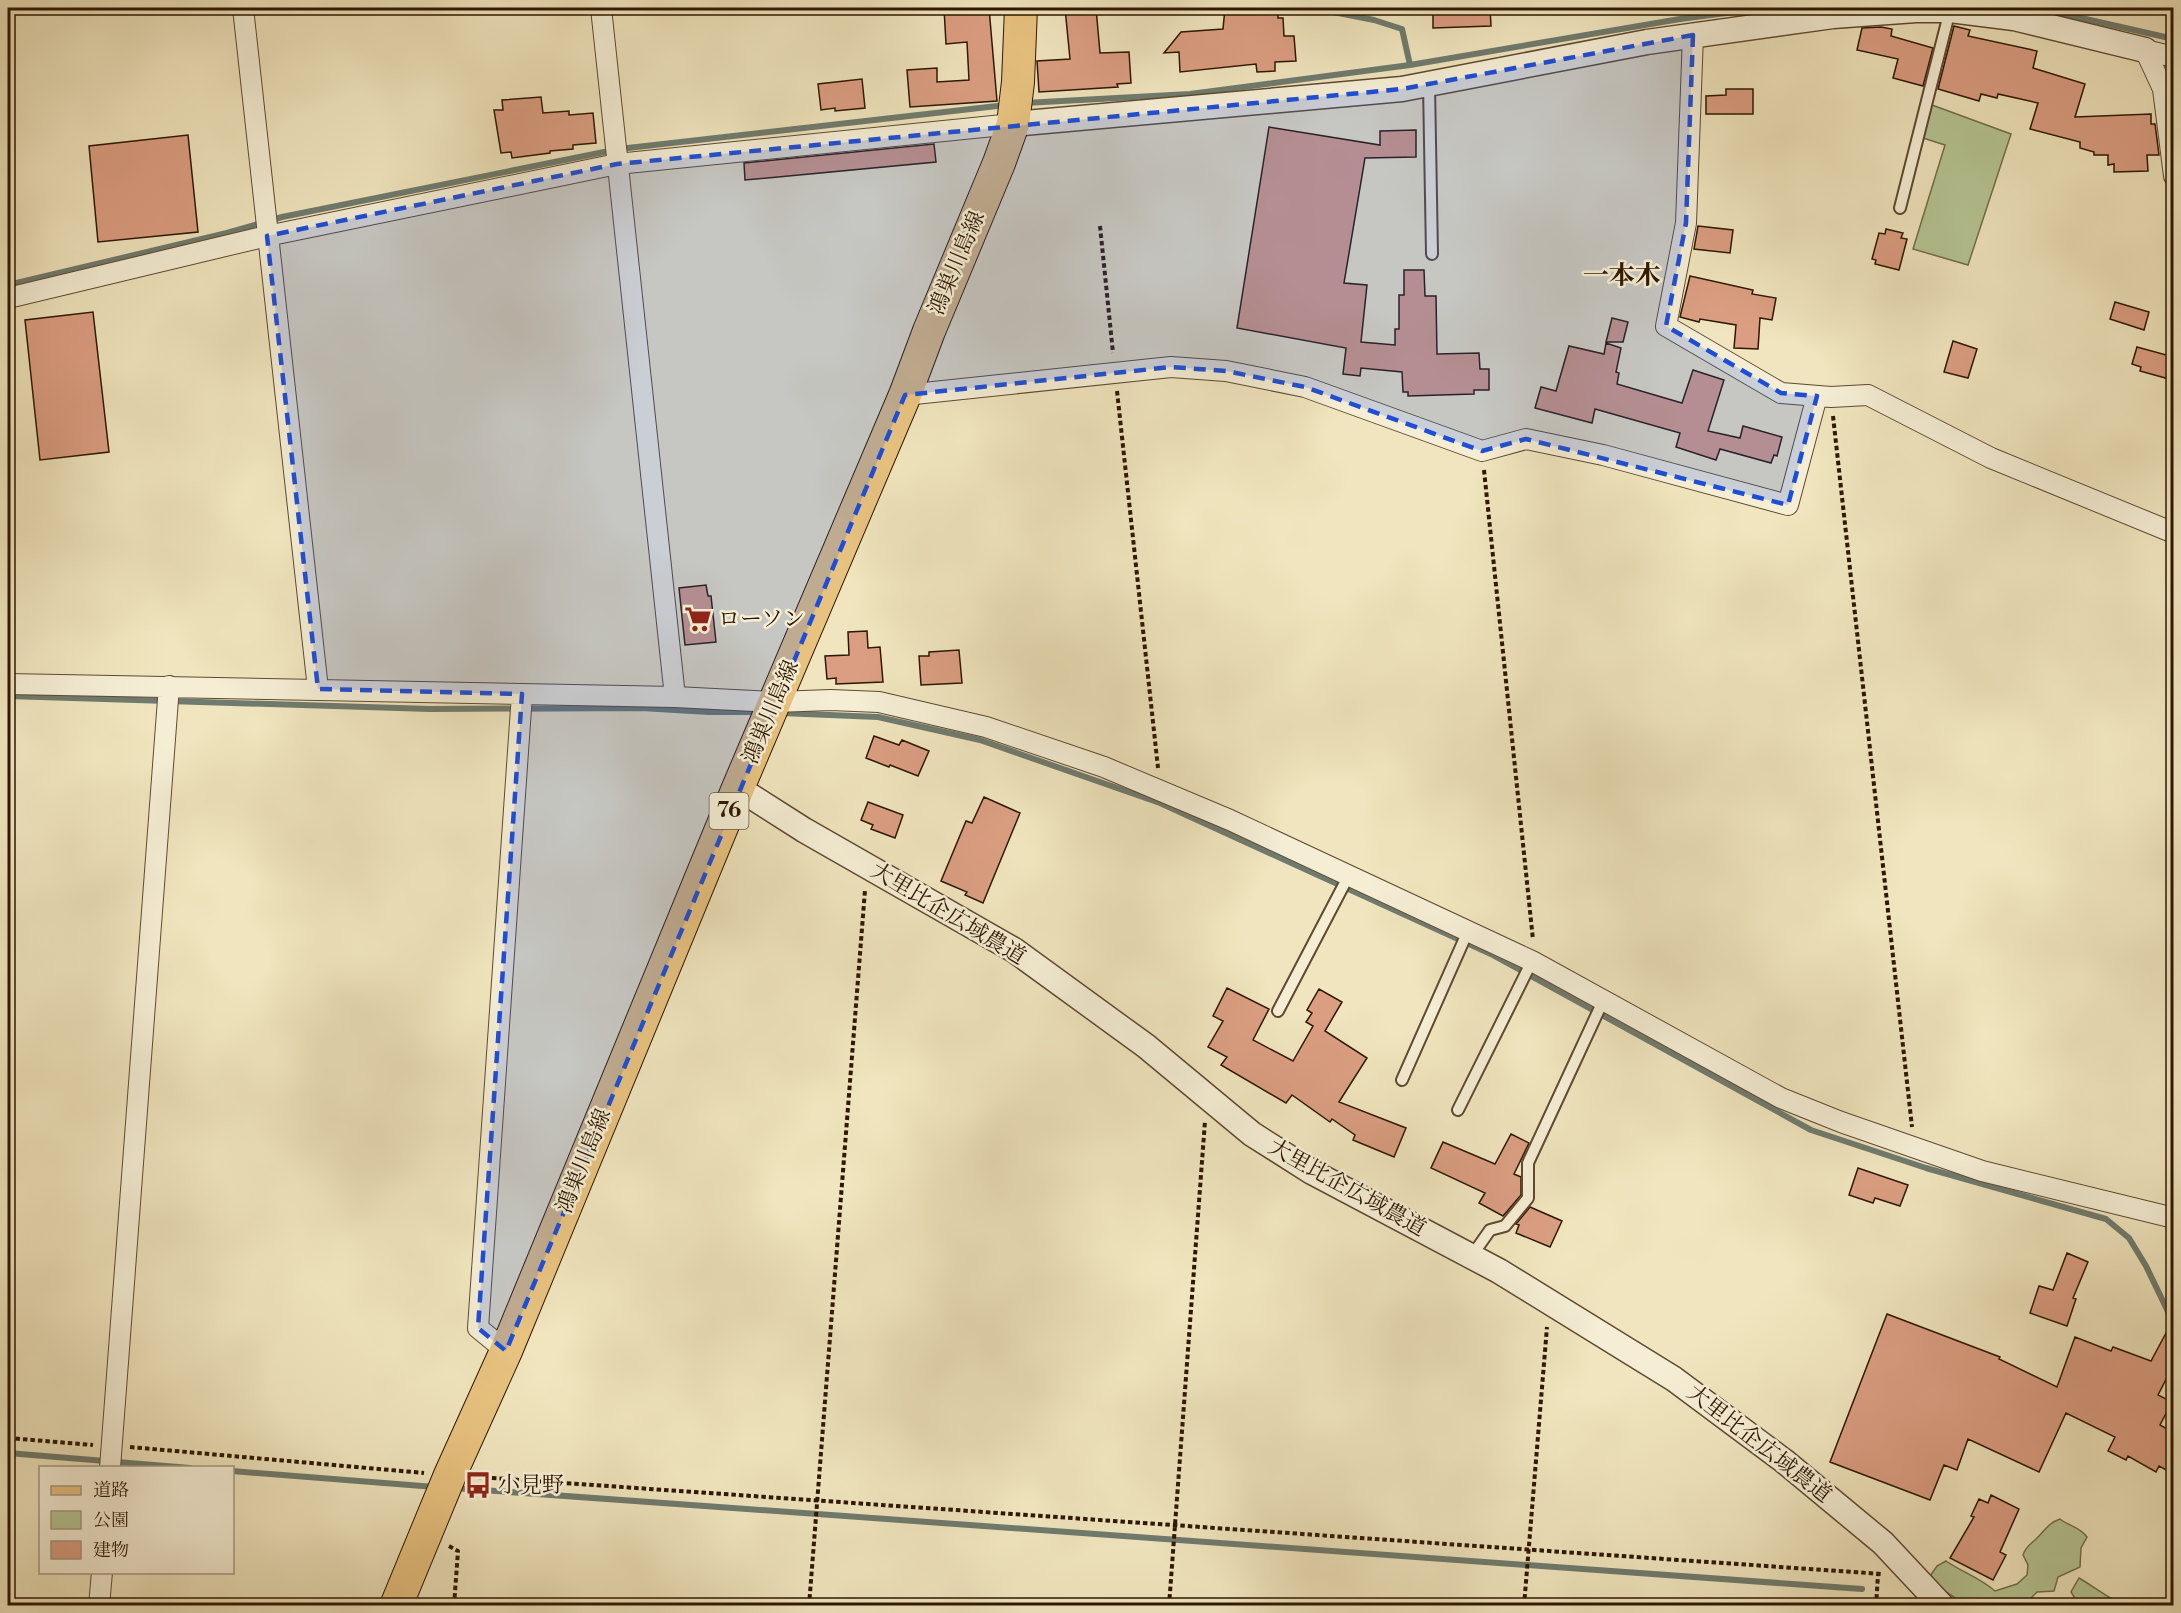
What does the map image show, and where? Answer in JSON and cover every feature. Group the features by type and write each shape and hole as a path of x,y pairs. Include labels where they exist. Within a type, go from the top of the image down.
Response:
{"main road":[{"name":"鴻巣川島線","path":"396,1605 450,1475 506,1351 738,788 905,395 999,163 1013,124 1018,82 1021,8"}],"street":[{"path":"243,8 318,689"},
{"path":"601,8 675,697"},
{"path":"8,298 267,236 617,165 1013,124 1269,102 1429,85 1647,42 1868,11 1950,10 2014,18 2174,57"},
{"path":"1693,35 1686,223 1666,326 1781,393 1824,396 1868,395 1991,458 2174,533"},
{"path":"2145,50 2163,89 2174,176"},
{"path":"905,395 1170,367 1226,371 1305,387 1482,451 1526,439 1603,455 1788,505 1824,396"},
{"path":"8,684 675,697 776,702 831,700 879,702 928,712 986,727 1104,767 1160,789 1532,961 1781,1098 1982,1172 2174,1218"},
{"path":"110,1466 169,686"},
{"path":"506,1351 478,1328 522,694"},
{"name":"大里比企広域農道","path":"738,788 804,830 1014,950 1146,1047 1252,1134 1312,1172 1471,1257 1674,1378 1784,1461 1883,1543 1942,1605"},
{"path":"99,1605 102,1574"}],"lane":[{"path":"1900,208 1950,10"},
{"path":"1429,85 1432,254"},
{"path":"1278,1011 1349,875"},
{"path":"1402,1080 1468,931"},
{"path":"1458,1110 1532,961"},
{"path":"1471,1257 1490,1230 1505,1226 1528,1198 1528,1163 1603,1001"}],"path":[{"path":"1100,226 1160,789"},
{"path":"1824,396 1914,1148"},
{"path":"1482,451 1533,937 1532,961"},
{"path":"809,1605 867,866"},
{"path":"1169,1605 1207,1096"},
{"path":"1524,1605 1550,1302"},
{"path":"8,1438 450,1475 1878,1575 1906,1568"},
{"path":"426,1533 458,1551 454,1605"},
{"path":"1876,1605 1878,1575"}],"highlighted area":[{"path":"1693,35 1686,223 1666,326 1781,393 1817,396 1788,505 1526,439 1482,451 1305,387 1226,371 1171,367 905,395 506,1351 478,1328 522,694 318,689 267,236 617,164 1402,89"}],"green space":[{"path":"1932,105 2011,134 1968,265 1913,249 1945,145 1923,138"},
{"path":"2060,1519 2087,1537 2081,1548 2080,1567 2058,1577 2054,1591 2037,1592 2024,1605 1966,1605 1937,1586 1930,1576 1937,1566 1946,1561 1995,1591 2017,1584 2027,1575 2028,1565 2023,1555 2025,1550 2050,1525"},
{"path":"2079,1578 2125,1605 2079,1605 2071,1592"}],"building":[{"path":"944,8 989,8 997,101 910,107 907,70 937,68 937,82 969,80 967,42 946,44"},
{"path":"1065,8 1096,8 1100,53 1129,52 1131,83 1117,84 1118,87 1039,92 1037,61 1070,59"},
{"path":"1225,8 1249,8 1249,14 1278,13 1278,18 1283,18 1284,36 1294,36 1296,61 1275,62 1275,71 1257,72 1256,64 1180,72 1179,52 1164,53 1181,32 1223,29"},
{"path":"1433,8 1490,8 1491,26 1433,28"},
{"path":"1954,26 1970,30 1968,36 2037,51 2033,68 2085,84 2075,117 2151,114 2151,124 2155,124 2159,155 2147,155 2148,171 2114,172 2114,164 2108,165 2108,155 2094,155 2094,152 2080,148 2080,142 2030,129 2038,103 1998,94 1997,98 1981,94 1979,101 1938,89"},
{"path":"1862,28 1892,29 1891,36 1933,48 1923,86 1893,78 1898,59 1857,50"},
{"path":"862,79 865,108 821,110 818,84"},
{"path":"1726,89 1753,89 1753,114 1706,114 1706,96 1726,95"},
{"path":"541,97 543,113 569,111 569,115 593,113 596,143 573,145 573,149 512,158 511,152 501,153 494,110 503,110 502,100"},
{"path":"1269,127 1380,145 1380,131 1416,130 1416,157 1365,158 1344,283 1367,285 1361,342 1395,345 1395,329 1399,329 1399,295 1404,295 1404,270 1424,270 1425,296 1436,296 1437,354 1479,353 1480,369 1489,369 1489,390 1474,390 1474,394 1408,396 1408,392 1403,392 1402,372 1361,368 1360,376 1343,374 1346,348 1237,328"},
{"path":"188,135 198,232 98,242 89,146"},
{"path":"934,144 936,162 745,180 744,163"},
{"path":"1698,226 1733,230 1730,253 1694,249"},
{"path":"1886,229 1903,233 1901,238 1907,239 1899,270 1875,264 1876,260 1872,259 1879,233 1885,234"},
{"path":"1690,276 1753,290 1752,294 1776,298 1772,320 1760,318 1758,349 1734,348 1736,325 1700,319 1699,322 1680,317"},
{"path":"2115,302 2149,312 2144,330 2110,319"},
{"path":"93,312 109,452 40,460 25,320"},
{"path":"1612,318 1628,322 1623,342 1606,342"},
{"path":"1953,341 1977,349 1968,378 1944,372"},
{"path":"1606,343 1621,348 1616,372 1619,373 1617,384 1682,403 1693,370 1724,380 1708,431 1740,438 1743,426 1782,437 1777,456 1774,455 1771,463 1720,449 1716,460 1676,447 1680,433 1595,409 1592,423 1535,408 1541,387 1556,391 1569,346 1604,354"},
{"path":"2137,347 2170,356 2169,360 2174,363 2169,379 2140,371 2141,367 2132,364"},
{"name":"ローソン","path":"706,585 708,596 711,596 716,642 685,645 679,588"},
{"path":"867,631 868,648 880,647 883,682 836,684 836,678 827,679 825,656 849,655 848,632"},
{"path":"959,650 962,683 921,685 919,656 929,656 929,652"},
{"path":"874,736 899,745 902,740 929,751 918,776 866,758"},
{"path":"984,797 1020,813 983,903 965,895 967,892 941,881 966,821 972,823"},
{"path":"868,802 903,815 895,838 871,829 873,825 861,820"},
{"path":"1227,988 1269,1009 1253,1040 1293,1061 1313,1026 1306,1022 1312,1013 1307,1010 1319,989 1342,1002 1325,1031 1367,1058 1339,1102 1406,1128 1394,1157 1353,1140 1355,1135 1332,1119 1330,1122 1292,1095 1286,1103 1221,1065 1227,1057 1208,1047 1223,1021 1213,1016"},
{"path":"1511,1134 1529,1143 1514,1174 1521,1177 1521,1195 1503,1216 1479,1203 1485,1193 1431,1168 1443,1142 1495,1164"},
{"path":"1858,1168 1908,1185 1900,1206 1875,1198 1873,1203 1849,1195"},
{"path":"1530,1207 1562,1221 1550,1247 1516,1233 1519,1225 1516,1224"},
{"path":"2067,1253 2088,1262 2073,1298 2076,1299 2067,1326 2030,1313 2039,1286 2053,1290"},
{"path":"1887,1314 2000,1357 1999,1359 2057,1387 2075,1337 2111,1351 2113,1347 2151,1361 2174,1318 2174,1364 2158,1395 2172,1402 2160,1425 2174,1433 2174,1474 2159,1466 2156,1472 2128,1456 2126,1460 2108,1451 2115,1437 2066,1413 2039,1472 1968,1439 1957,1470 1944,1465 1930,1500 1830,1462"},
{"path":"1991,1495 2019,1509 2000,1552 2006,1555 1993,1580 1950,1558 1974,1517 1971,1516 1979,1499 1988,1503"}],"waterway":[{"path":"1313,8 1374,20 1402,29 1410,65"},
{"path":"1025,103 1190,94 1410,65 1680,19 1764,8"},
{"path":"2037,8 2174,39"},
{"path":"8,285 227,233 282,217 619,149 1006,105"},
{"path":"8,696 430,709 641,708 759,712"},
{"path":"781,713 878,717 980,740 1160,803 1493,955 1811,1130 1926,1168 2106,1219 2129,1238 2146,1266 2174,1324"},
{"path":"8,1453 166,1466"},
{"path":"234,1471 435,1487"},
{"path":"454,1488 1862,1589"}],"place":[{"name":"ローソン","path":"698,619"},
{"name":"小見野","path":"478,1485"}],"district":[{"name":"一本木","path":"1622,276"}]}
